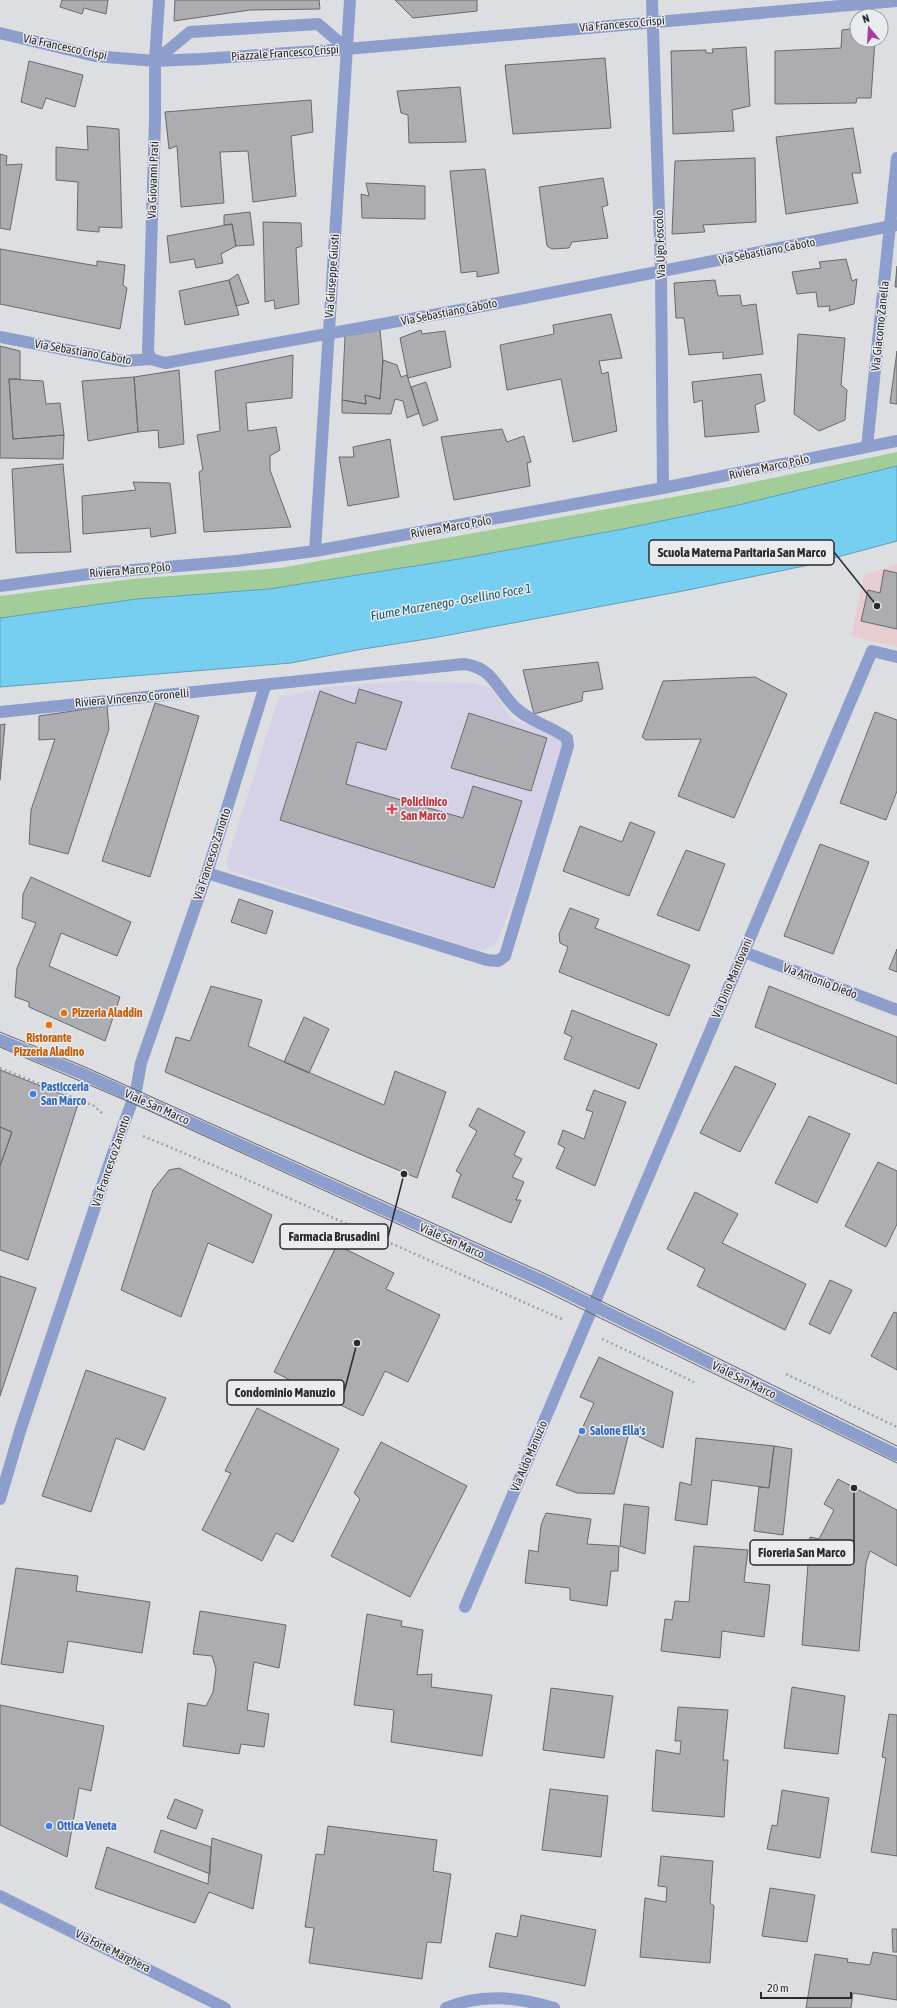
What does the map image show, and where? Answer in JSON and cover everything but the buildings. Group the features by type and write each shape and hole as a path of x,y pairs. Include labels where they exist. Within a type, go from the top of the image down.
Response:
{"street":[{"name":"Via Giovanni Prati","path":"151,359 148,351 155,120 154,61 158,0"},
{"name":"Via Giuseppe Giusti","path":"315,551 350,0"},
{"name":"Via Ugo Foscolo","path":"652,0 661,272 663,488"},
{"name":"Via Francesco Crispi","path":"346,49 653,21 897,1"},
{"name":"Piazzale Francesco Crispi","path":"154,61 190,32 197,31 318,24 346,49"},
{"name":"Via Francesco Crispi","path":"0,33 95,56 154,61"},
{"name":"Piazzale Francesco Crispi","path":"154,61 346,49"},
{"name":"Via Giacomo Zanella","path":"867,447 894,225 897,158"},
{"name":"Via Sebastiano Caboto","path":"0,337 124,361 151,359 164,363 329,335 661,272 894,225"},
{"name":"Riviera Marco Polo","path":"0,586 97,573 236,561 315,551 663,488 897,441"},
{"name":"Via Dino Mantovani","path":"592,1305 872,651 897,657"},
{"name":"Riviera Vincenzo Coronelli","path":"0,712 265,686 464,664 476,666 493,679 517,709 532,720 567,738 568,746 505,956 498,960 487,960 207,873"},
{"name":"Via Francesco Zanotto","path":"0,1499 26,1413 112,1156 134,1097 141,1063 207,873 265,686"},
{"name":"Via Antonio Diedo","path":"744,952 897,1010"},
{"name":"Viale San Marco","path":"0,1040 134,1097 544,1282 897,1455"},
{"name":"Via Aldo Manuzio","path":"465,1607 592,1305"},
{"name":"Via Forte Marghera","path":"0,1896 225,2008"},
{"path":"446,2008 478,1998 504,1997 554,2008"}],"path":[{"path":"0,1068 94,1106 100,1113"},
{"path":"142,1136 241,1177 582,1329"}],"shaded area":[{"path":"897,564 897,647 851,636 864,575"},
{"name":"Policlinico San Marco","path":"403,681 473,683 491,688 511,719 557,735 563,742 514,899 496,944 481,951 229,870 226,863 279,697 328,687"}],"green space":[{"path":"897,452 897,466 734,506 623,529 459,559 269,589 137,599 0,618 0,596 132,579 280,568 734,486"}],"water":[{"name":"Fiume Marzenego - Osellino Foce 1","path":"897,466 897,541 804,566 688,590 291,663 0,687 0,618 137,599 269,589 459,559 623,529 734,506"}],"tram line":[{"path":"0,1032 85,1067 548,1275 897,1446"},
{"path":"0,1047 132,1103 541,1289 897,1463"}],"place":[{"name":"Scuola Materna Paritaria San Marco","path":"877,606"},
{"name":"Policlinico San Marco","path":"392,809"},
{"name":"Pizzeria Aladdin","path":"64,1013"},
{"name":"Ristorante Pizzeria Aladino","path":"49,1025"},
{"name":"Pasticceria San Marco","path":"33,1094"},
{"name":"Farmacia Brusadini","path":"404,1174"},
{"name":"Condominio Manuzio","path":"357,1343"},
{"name":"Salone Ella's","path":"582,1431"},
{"name":"Fioreria San Marco","path":"854,1488"},
{"name":"Ottica Veneta","path":"49,1826"}]}
